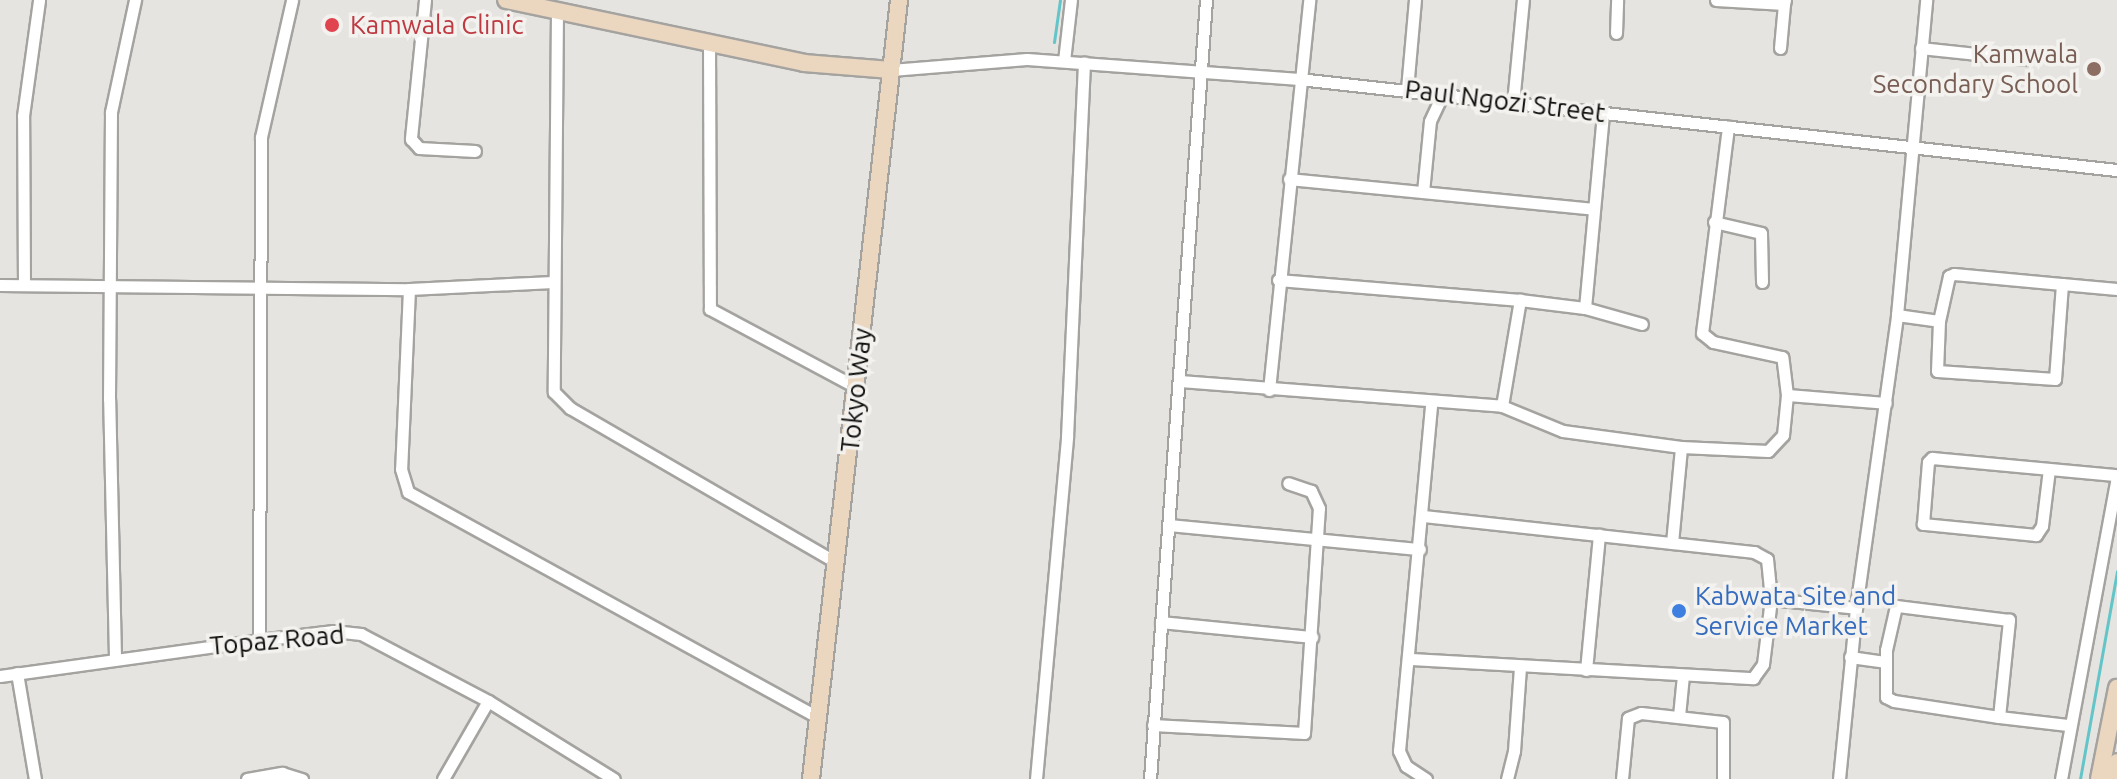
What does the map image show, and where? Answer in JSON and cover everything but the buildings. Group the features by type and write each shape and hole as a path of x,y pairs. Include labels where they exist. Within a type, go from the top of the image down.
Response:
{"main road":[{"path":"506,0 804,63 891,70"},
{"name":"Tokyo Way","path":"811,779 899,0"},
{"path":"2099,779 2117,688"},
{"path":"2114,779 2117,762"}],"street":[{"path":"24,285 23,116 39,0"},
{"path":"115,657 109,284 113,97 135,0"},
{"path":"259,640 261,137 292,0"},
{"path":"425,0 411,139 419,148 475,151"},
{"path":"1064,61 1071,0"},
{"path":"1150,779 1206,0"},
{"path":"1269,390 1309,0"},
{"path":"1407,89 1415,0"},
{"path":"1513,103 1523,0"},
{"path":"1616,33 1617,0"},
{"path":"1716,0 1785,2 1780,48"},
{"path":"1839,779 1856,608 1897,315 1915,150 1926,0"},
{"path":"557,11 553,383 563,403 836,562"},
{"path":"709,41 710,309 856,387"},
{"path":"1921,48 2024,59"},
{"name":"Paul Ngozi Street","path":"891,70 990,58 1299,79 1443,93 1915,150 2117,170"},
{"path":"1036,779 1067,437 1084,62"},
{"path":"1423,192 1430,121 1443,93"},
{"path":"1585,308 1603,113"},
{"path":"1180,381 1431,403 1502,406 1563,431 1681,447 1768,451 1783,435 1787,395 1782,357 1713,342 1702,333 1728,127"},
{"path":"1289,179 1594,209"},
{"path":"1714,222 1761,233 1762,282"},
{"path":"2062,284 2057,376 2051,381 1937,371 1939,321 1949,276 2062,284 2117,289"},
{"path":"1278,280 1520,300 1585,308 1642,324"},
{"path":"0,285 109,284 258,290 409,289 553,282"},
{"path":"409,289 401,469 408,492 816,716"},
{"path":"1502,406 1520,300"},
{"path":"1897,315 1939,321"},
{"path":"1787,395 1886,403"},
{"path":"1426,779 1406,766 1399,751 1411,659 1431,403"},
{"path":"1672,543 1681,447"},
{"path":"2049,469 2042,526 2036,535 1923,524 1928,462 1932,458 2049,469 2117,476 2068,725 2061,779"},
{"path":"1153,725 1304,733 1312,637 1317,497 1288,483"},
{"path":"1411,659 1520,668 1758,676 1771,599 1771,576 1762,554 1422,516"},
{"path":"1169,525 1420,549"},
{"path":"1586,670 1599,535"},
{"path":"1771,599 1856,608"},
{"path":"1999,717 2007,618 1896,606 1885,662 1886,697 1999,717 2068,725"},
{"path":"1161,622 1312,637"},
{"name":"Topaz Road","path":"0,676 115,657 333,631 361,634 488,701 594,774 614,779"},
{"path":"1850,657 1885,662"},
{"path":"1507,779 1514,751 1520,668"},
{"path":"17,673 35,779"},
{"path":"1679,716 1683,675"},
{"path":"443,779 488,701"},
{"path":"1622,779 1630,715 1679,716 1723,722 1723,779"},
{"path":"247,779 282,773 302,779"}],"waterway":[{"path":"1054,42 1060,0"},
{"path":"2080,779 2117,571"}],"place":[{"name":"Kamwala Clinic","path":"332,25"},
{"name":"Kamwala Secondary School","path":"2094,69"},
{"name":"Kabwata Site and Service Market","path":"1679,611"}]}
